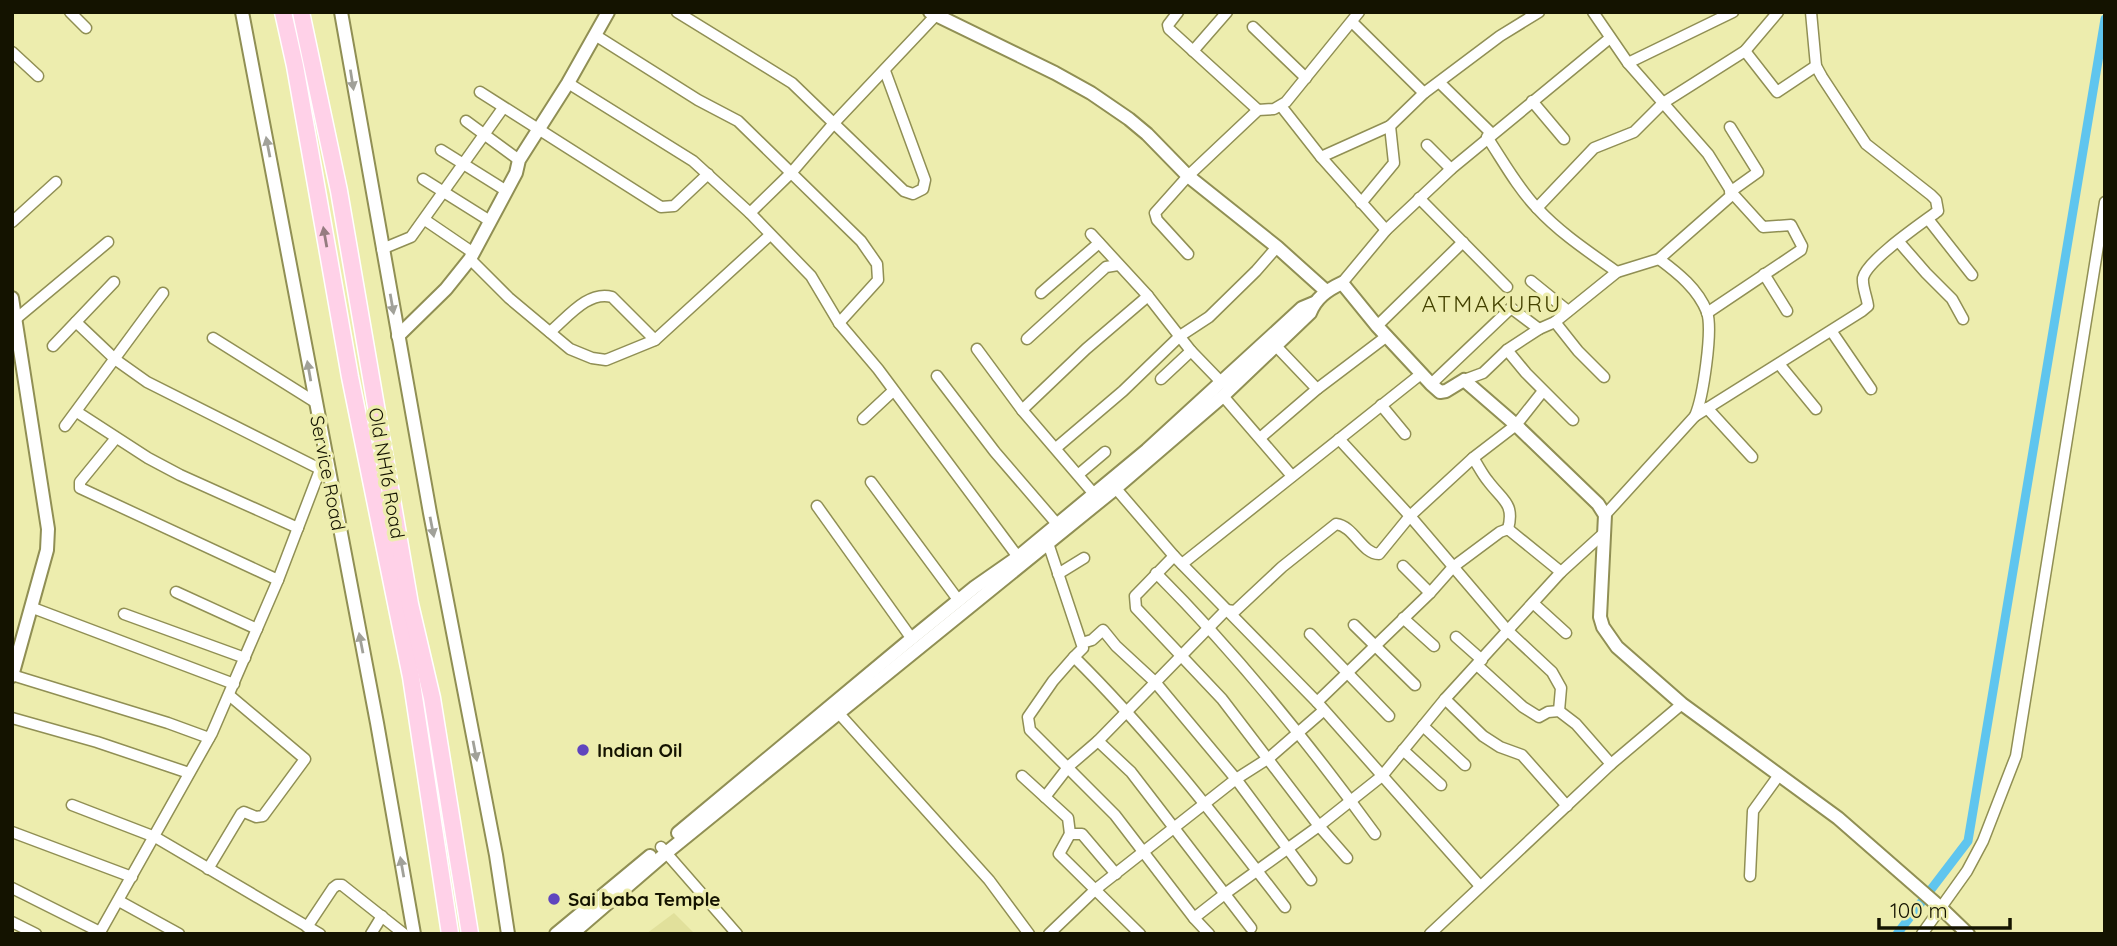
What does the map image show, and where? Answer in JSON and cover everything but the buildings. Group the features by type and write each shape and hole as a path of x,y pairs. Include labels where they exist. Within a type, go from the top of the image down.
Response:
{"main road":[{"name":"Old NH16 Road","path":"283,12 350,377 411,677 449,932"},
{"name":"Old NH16 Road","path":"301,12 340,191 407,591 432,698 470,931"}],"street":[{"path":"69,12 86,28"},
{"name":"Service Road","path":"242,12 315,402 324,471 377,723 414,934"},
{"path":"341,12 382,249 496,855 508,934"},
{"path":"398,336 446,289 471,255 516,173 519,160 568,83 608,12"},
{"path":"677,12 792,83 904,191 913,194 923,189 925,180 885,71"},
{"path":"1178,12 1168,25 1169,29 1258,110"},
{"path":"1193,51 1227,12"},
{"path":"1188,254 1157,220 1155,214 1188,176 1258,110 1281,106 1359,12"},
{"path":"1321,157 1390,126 1424,93 1500,36 1539,12"},
{"path":"1593,12 1628,63 1708,154 1731,193 1763,227 1791,225 1802,246 1798,253 1707,313"},
{"path":"1628,63 1733,12"},
{"path":"1537,208 1594,148 1634,132 1663,103 1745,51 1778,12"},
{"path":"1605,515 1695,416 1832,332 1868,306 1863,283 1864,274 1874,261 1938,211 1936,200 1866,144 1816,66 1811,12"},
{"path":"750,213 792,172 834,123 885,71 933,14 1091,93 1147,134 1188,176 1277,247 1326,291"},
{"path":"1352,22 1424,93"},
{"path":"1253,27 1306,78"},
{"path":"595,35 698,100 738,121 861,241 877,264 878,280 839,323"},
{"path":"556,934 664,850 835,709 1048,542 1276,346 1326,291 1342,283 1386,230 1451,169 1610,38"},
{"path":"12,51 38,76"},
{"path":"1745,51 1777,92 1816,66"},
{"path":"568,83 678,151 708,174 811,276 839,323 1018,557"},
{"path":"1440,83 1490,132 1487,137"},
{"path":"480,92 661,207 674,206 708,174"},
{"path":"1532,101 1564,139"},
{"path":"1281,106 1321,157 1386,230"},
{"path":"382,249 407,241 425,220 503,108"},
{"path":"466,121 519,160"},
{"path":"1361,203 1394,163 1390,126"},
{"path":"1342,283 1421,374 1440,392 1446,391 1483,373 1507,350 1555,322 1617,272 1659,259 1758,172 1730,127"},
{"path":"1487,137 1537,208 1559,230 1617,272"},
{"path":"1427,145 1451,169"},
{"path":"441,150 505,190"},
{"path":"423,179 490,221"},
{"path":"12,222 56,182"},
{"path":"1419,198 1507,287"},
{"path":"1922,934 1937,905 1967,870 1983,841 2016,756 2105,202"},
{"path":"1928,219 1972,275"},
{"path":"425,220 471,255 509,298 570,349 598,360 606,360 655,340 770,235"},
{"path":"1091,234 1148,296 1292,475"},
{"path":"14,318 108,242"},
{"path":"1377,326 1463,242"},
{"path":"1899,242 1952,299 1963,319"},
{"path":"1041,293 1098,243"},
{"path":"1056,448 1180,336 1209,317 1277,247"},
{"path":"1659,259 1685,279 1707,313 1708,336 1701,403 1695,416"},
{"path":"1027,338 1106,267 1118,265"},
{"path":"1764,274 1787,311"},
{"path":"1531,281 1568,311"},
{"path":"53,346 114,282"},
{"path":"65,426 163,293"},
{"path":"550,332 587,301 604,295 612,297 655,340"},
{"path":"1022,410 1086,349 1148,296"},
{"path":"12,298 48,529 47,551 33,608 16,651 12,675 169,723 209,738"},
{"path":"1223,390 1302,308 1312,308"},
{"path":"1431,384 1511,308 1539,329"},
{"path":"12,888 99,933 209,738 324,471 146,382 116,360 76,322"},
{"path":"1555,322 1578,351 1604,377"},
{"path":"1832,332 1871,389"},
{"path":"1260,438 1317,389 1387,336"},
{"path":"213,338 315,402"},
{"path":"1276,346 1317,389"},
{"path":"977,349 1022,410 1094,494"},
{"path":"1507,350 1573,420"},
{"path":"1161,379 1191,351"},
{"path":"1779,364 1816,409"},
{"path":"1348,858 1222,699 1136,608 1135,596 1156,573 1178,560 1292,475 1421,374"},
{"path":"937,376 995,452 1057,524"},
{"path":"1464,380 1516,425 1598,504 1605,515 1600,617 1603,627 1617,647 1682,704 1838,818 1968,934"},
{"path":"863,419 893,391"},
{"path":"1226,610 1235,611 1336,524 1346,527 1375,555 1379,554 1410,516 1473,458 1516,425 1543,391"},
{"path":"1381,405 1405,434"},
{"path":"1707,408 1752,457"},
{"path":"76,412 180,475 298,528"},
{"path":"116,438 80,482 80,488 278,580"},
{"path":"1339,439 1410,516 1508,631 1552,673 1561,688 1559,711"},
{"path":"1079,474 1105,452"},
{"path":"1473,458 1488,482 1509,507 1512,516 1508,529"},
{"path":"871,482 959,601"},
{"path":"835,709 912,639 1094,494 1113,484"},
{"path":"1113,484 1178,560 1320,706 1480,886"},
{"path":"817,506 912,639"},
{"path":"1049,934 1096,889 1297,734 1347,671 1430,593 1453,567 1508,529"},
{"path":"1508,529 1562,572"},
{"path":"1194,918 1320,826 1377,777 1382,776 1445,699 1562,572 1604,533"},
{"path":"1048,542 1083,648 1053,681 1028,717 1030,730 1069,766 1115,815 1209,934"},
{"path":"1058,574 1084,558"},
{"path":"1403,566 1430,593"},
{"path":"1156,573 1210,627 1375,834"},
{"path":"176,592 257,629"},
{"path":"1534,603 1566,633"},
{"path":"33,608 234,684"},
{"path":"1045,797 1069,766 1098,741 1226,610"},
{"path":"124,614 245,658"},
{"path":"1403,618 1434,646"},
{"path":"1354,625 1415,685"},
{"path":"1082,643 1092,640 1103,630 1116,646 1155,682 1236,779 1311,880"},
{"path":"1311,634 1389,716"},
{"path":"1456,637 1523,707 1539,717 1548,712 1559,711 1576,724 1611,764"},
{"path":"1074,657 1126,712 1205,804 1285,907"},
{"path":"208,869 241,814 244,812 256,817 263,816 305,759 229,695"},
{"path":"1445,699 1483,736 1500,747 1522,755 1567,806"},
{"path":"1430,934 1611,764 1682,704"},
{"path":"835,709 989,880 1029,934"},
{"path":"12,718 97,742 189,773"},
{"path":"1423,726 1465,765"},
{"path":"1098,741 1131,772 1251,928"},
{"path":"1403,750 1441,785"},
{"path":"1750,876 1753,811 1779,775"},
{"path":"1022,776 1068,818 1070,834 1059,854 1140,934"},
{"path":"72,805 155,837 320,934"},
{"path":"12,832 132,877"},
{"path":"1070,834 1082,834 1116,874"},
{"path":"572,934 664,850"},
{"path":"664,850 737,934"},
{"path":"307,926 337,885 346,887 404,934"},
{"path":"119,901 178,934"},
{"path":"371,934 382,916"},
{"path":"12,922 36,934"}],"shaded area":[{"path":"674,913 695,934 646,934"}],"waterway":[{"path":"1897,934 1968,841 2105,19"}],"place":[{"name":"Indian Oil","path":"583,750"},
{"name":"Sai baba Temple","path":"554,899"}],"district":[{"name":"ATMAKURU","path":"1492,303"}]}
